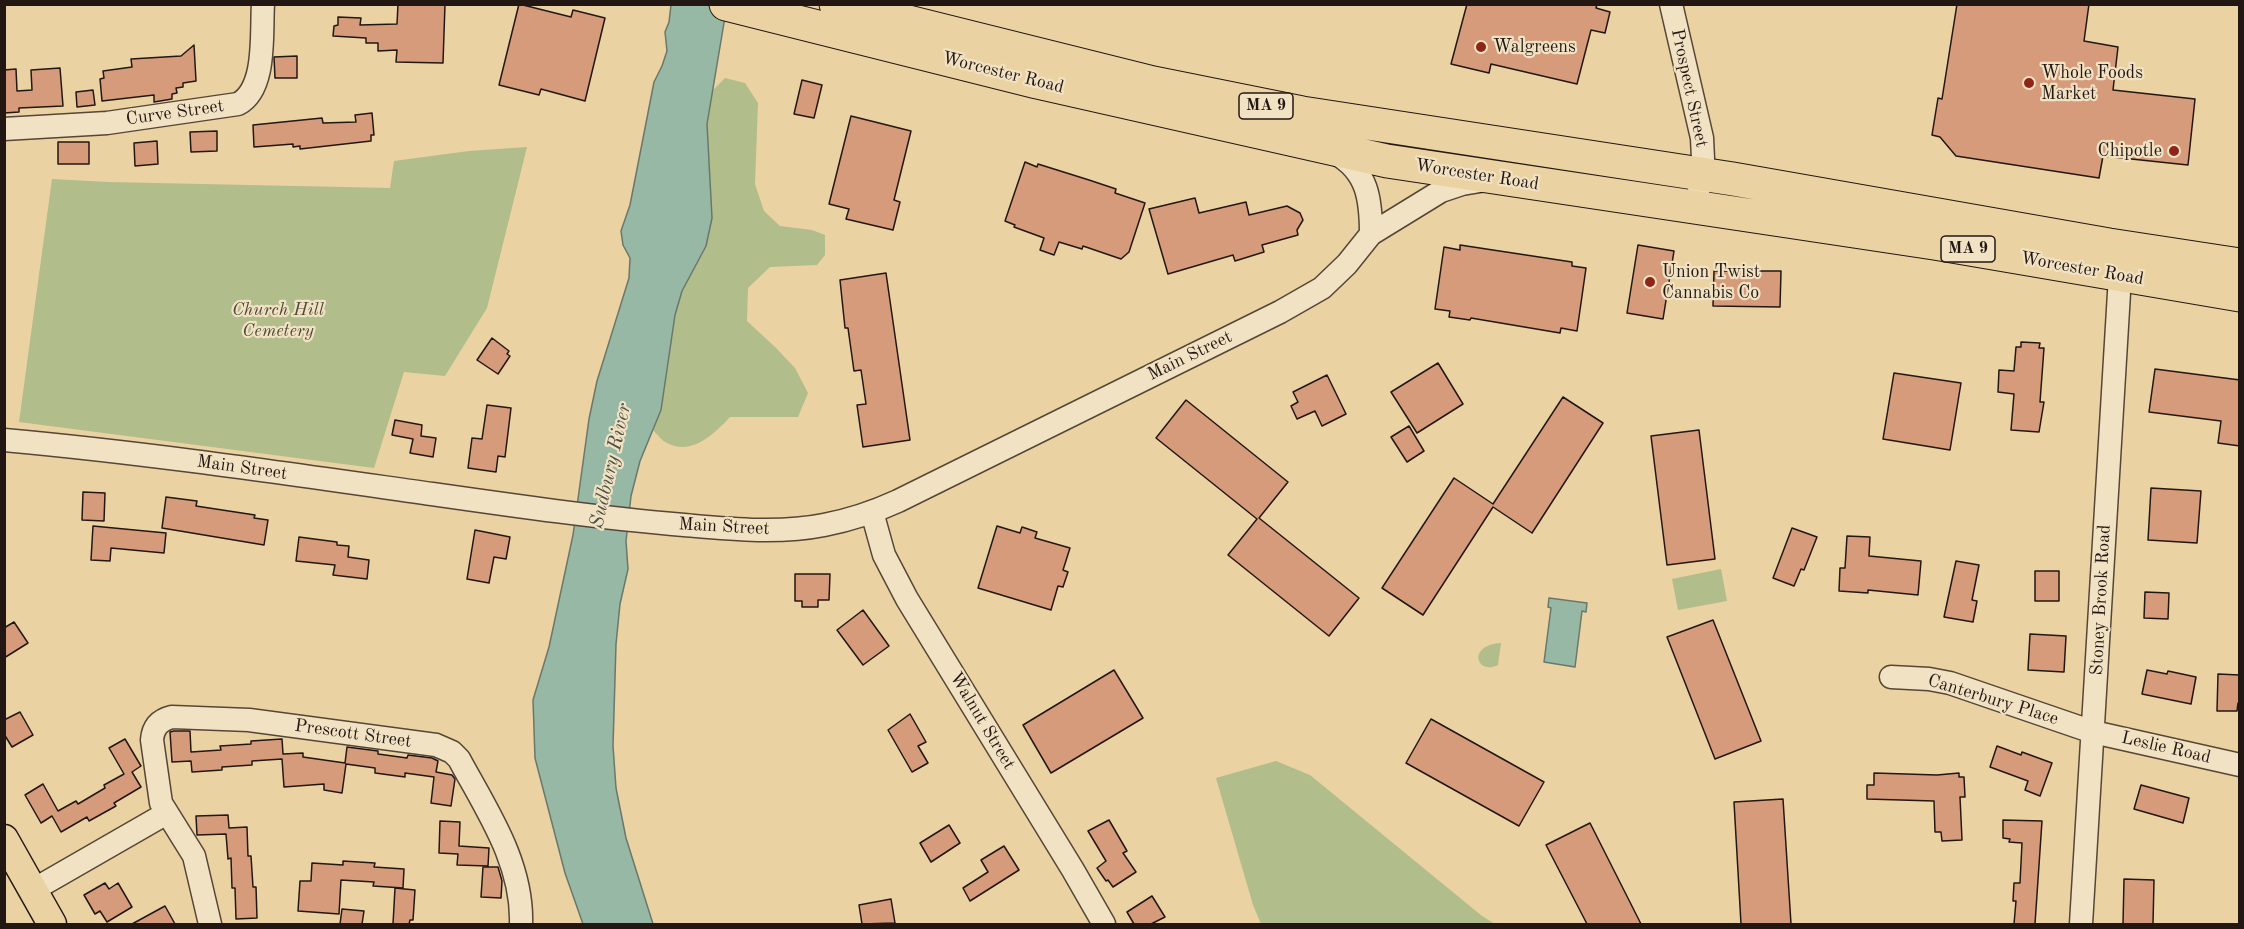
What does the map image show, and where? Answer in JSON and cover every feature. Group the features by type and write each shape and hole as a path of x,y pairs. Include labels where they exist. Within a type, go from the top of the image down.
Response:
{"highway":[{"name":"Worcester Road","path":"726,4 1048,84 1388,161 1934,243 2240,295"},
{"name":"Worcester Road","path":"836,4 1142,80 1302,113 1702,175 2109,245 2240,265"}],"main road":[{"path":"4,839 52,924"}],"street":[{"name":"Curve Street","path":"4,129 106,123 238,104 250,95 257,79 263,4"},
{"name":"Prospect Street","path":"1671,4 1702,138 1702,175 1696,207"},
{"path":"1326,148 1347,160 1358,172 1367,192 1371,212 1371,234"},
{"name":"Main Street","path":"4,440 181,459 652,523 733,529 823,526 872,512 1304,300 1322,288 1347,264 1371,234 1441,191 1462,184 1496,179"},
{"name":"Stoney Brook Road","path":"2081,924 2120,276"},
{"name":"Walnut Street","path":"872,512 884,555 894,575 1104,924"},
{"name":"Canterbury Place","path":"1891,676 1929,679 1950,684 2093,732"},
{"name":"Prescott Street","path":"210,924 194,856 167,813 159,793 153,732 164,719 172,717 249,720 443,748 452,752 459,759 511,858 519,890 521,924"},
{"name":"Leslie Road","path":"2093,732 2240,765"},
{"path":"33,890 167,813"}],"green space":[{"path":"725,78 745,83 758,103 755,184 764,211 780,226 812,230 825,235 825,255 817,265 770,267 748,288 747,321 795,368 808,393 798,417 730,417 702,441 685,447 676,446 665,442 653,430 661,410 675,315 682,291 706,246 711,194 707,124 711,92"},
{"name":"Church Hill Cemetery","path":"527,147 487,308 445,376 404,372 374,468 19,422 52,179 390,188 394,161 469,151"},
{"path":"1721,569 1727,601 1678,610 1672,579"},
{"path":"1501,643 1498,665 1491,667 1480,663 1479,654 1483,649"},
{"path":"1276,761 1310,775 1482,916 1495,924 1261,924 1253,905 1216,778"}],"water":[{"name":"Sudbury River","path":"671,5 727,5 707,124 712,218 706,246 682,291 675,315 661,410 640,461 631,496 626,541 628,569 620,604 616,644 613,746 616,788 626,838 653,924 583,924 565,873 535,758 533,700 549,647 573,535 589,419 597,381 629,278 630,258 623,245 621,231 630,205 654,82 667,51 665,32"},
{"path":"1549,598 1587,603 1586,612 1582,611 1575,667 1544,662 1551,608 1548,607"}],"building":[{"path":"398,4 445,4 443,63 396,62 397,50 378,51 378,43 366,43 366,38 333,36 334,26 338,25 338,17 361,18 360,25 397,24"},
{"path":"519,4 571,17 573,10 605,18 585,101 541,89 539,95 499,85"},
{"path":"1467,4 1597,4 1596,8 1610,12 1605,33 1591,30 1577,84 1491,64 1489,73 1451,64"},
{"name":"Whole Foods Market","path":"1957,4 2089,4 2084,41 2118,47 2113,90 2195,99 2188,165 2103,156 2099,178 1956,156 1940,137 1932,135 1938,98 1942,99"},
{"path":"194,45 196,81 183,83 183,87 176,88 177,93 172,94 172,99 154,102 154,95 102,101 100,79 104,78 103,71 132,67 131,59 181,56"},
{"path":"297,56 297,78 275,78 274,57"},
{"path":"60,68 63,106 19,108 19,112 4,113 4,70 16,69 17,91 32,90 31,70"},
{"path":"802,80 822,85 814,118 794,114"},
{"path":"93,90 95,105 77,107 76,92"},
{"path":"372,113 374,135 371,135 371,141 300,149 300,146 293,147 293,144 254,147 253,125 322,118 323,123 356,122 355,115"},
{"path":"851,116 911,131 894,200 900,202 893,230 846,219 849,209 829,204"},
{"path":"217,131 217,151 191,152 190,132"},
{"path":"157,141 158,164 135,166 134,143"},
{"path":"58,142 89,142 89,164 58,164"},
{"path":"1025,162 1116,189 1115,193 1145,203 1129,252 1121,259 1083,246 1082,249 1059,242 1054,255 1040,250 1044,238 1014,227 1015,225 1005,221"},
{"path":"1195,198 1199,213 1246,202 1249,215 1287,206 1300,213 1303,220 1297,230 1298,235 1262,245 1264,252 1235,261 1233,255 1168,274 1149,209"},
{"path":"1460,245 1572,262 1572,266 1586,268 1577,331 1561,328 1560,333 1471,318 1470,320 1449,317 1450,311 1435,309 1444,247 1460,250"},
{"name":"Union Twist Cannabis Co","path":"1638,245 1674,251 1663,319 1627,313"},
{"path":"1714,271 1781,271 1780,307 1713,306"},
{"path":"886,273 910,440 863,447 857,405 866,404 861,370 854,371 848,328 845,328 840,280"},
{"path":"492,338 509,351 507,354 510,356 498,374 477,360"},
{"path":"2021,342 2040,343 2039,348 2044,348 2040,402 2044,402 2039,432 2011,430 2014,394 1998,392 1999,370 2014,371 2016,347 2021,347"},
{"path":"1438,363 1463,404 1417,433 1391,392"},
{"path":"2155,369 2240,380 2240,446 2218,443 2221,421 2149,412"},
{"path":"1894,373 1961,383 1950,450 1883,439"},
{"path":"1327,375 1346,414 1322,426 1315,411 1297,419 1291,406 1298,402 1293,392"},
{"path":"1563,397 1603,423 1532,533 1493,507 1423,615 1382,588 1454,478 1493,504"},
{"path":"1186,400 1288,482 1259,518 1359,598 1329,636 1228,555 1257,519 1156,438"},
{"path":"487,405 511,408 505,457 498,456 496,472 468,468 472,438 482,439"},
{"path":"395,420 422,425 421,436 436,438 433,457 410,453 413,439 392,435"},
{"path":"1409,426 1424,451 1407,462 1391,437"},
{"path":"1699,430 1715,559 1667,565 1651,436"},
{"path":"2151,488 2201,491 2197,543 2148,540"},
{"path":"83,492 105,493 104,521 82,520"},
{"path":"166,497 197,501 196,506 255,515 254,518 268,520 264,545 162,528"},
{"path":"93,526 166,533 164,553 111,548 110,561 91,560"},
{"path":"997,526 1020,533 1022,527 1037,532 1035,538 1070,548 1063,570 1068,572 1063,587 1058,586 1051,610 978,588"},
{"path":"1792,528 1817,537 1804,570 1801,569 1794,586 1773,578"},
{"path":"475,530 510,537 506,559 494,557 489,583 467,579"},
{"path":"1847,536 1870,537 1869,556 1921,561 1918,595 1868,590 1868,593 1839,591 1840,568 1845,568"},
{"path":"299,537 337,542 337,545 349,546 348,557 369,560 367,579 333,575 335,565 296,561"},
{"path":"1956,561 1979,565 1972,600 1977,601 1973,622 1944,617"},
{"path":"2035,571 2059,571 2059,601 2035,601"},
{"path":"795,574 830,574 829,600 818,600 818,607 802,607 802,601 795,601"},
{"path":"2145,592 2169,593 2168,619 2144,618"},
{"path":"863,610 889,646 863,665 837,630"},
{"path":"1713,620 1761,741 1715,759 1667,637"},
{"path":"14,622 28,643 4,658 4,628"},
{"path":"2030,634 2066,636 2064,672 2028,670"},
{"path":"1114,670 1143,718 1051,773 1023,725"},
{"path":"2147,670 2167,674 2168,671 2196,677 2191,704 2142,694"},
{"path":"2218,674 2240,675 2240,704 2238,703 2237,711 2217,711"},
{"path":"20,712 33,735 12,747 4,734 4,720"},
{"path":"910,714 926,742 918,746 928,763 912,772 888,730"},
{"path":"1431,719 1544,782 1519,826 1406,763"},
{"path":"190,731 191,752 221,750 220,746 251,744 251,741 282,739 283,754 303,753 303,757 345,763 347,747 407,758 408,755 432,758 438,761 436,772 452,775 455,779 451,806 431,803 434,777 405,773 405,777 375,773 375,768 346,764 342,793 324,790 324,784 284,787 282,759 252,761 252,765 222,767 222,770 192,772 191,761 172,762 170,732"},
{"path":"125,739 141,766 132,772 141,787 114,803 116,806 89,821 87,817 61,832 52,816 41,823 25,795 43,784 58,811 76,801 78,804 124,774 109,748"},
{"path":"1997,746 2052,763 2040,796 2025,790 2028,781 1990,767"},
{"path":"1874,773 1937,775 1959,773 1959,777 1964,777 1965,797 1960,797 1962,840 1942,841 1941,832 1935,832 1934,801 1867,799 1867,785 1874,785"},
{"path":"2141,785 2189,798 2183,823 2134,809"},
{"path":"1783,799 1791,924 1741,924 1734,802"},
{"path":"228,815 229,828 247,827 248,856 251,856 253,887 256,887 257,918 236,919 235,888 232,888 231,858 228,859 226,834 197,835 196,816"},
{"path":"1109,820 1127,851 1123,853 1136,872 1113,887 1097,868 1106,861 1088,831"},
{"path":"2003,820 2042,821 2035,924 2014,924 2016,901 2013,901 2014,883 2020,883 2022,843 2009,842 2010,839 2003,838"},
{"path":"440,821 460,822 459,846 489,848 488,866 457,865 458,854 439,853"},
{"path":"1590,823 1641,924 1587,924 1546,845"},
{"path":"949,825 960,843 931,862 920,843"},
{"path":"1004,846 1019,870 970,901 963,888 988,872 981,860"},
{"path":"343,861 375,863 374,867 404,869 403,888 373,886 374,882 341,880 339,914 298,911 300,881 311,881 312,863 343,865"},
{"path":"483,867 498,867 502,881 501,898 481,897"},
{"path":"2124,879 2154,880 2153,924 2123,924"},
{"path":"105,883 109,889 118,883 132,907 107,922 100,911 95,914 84,895"},
{"path":"395,888 415,890 413,920 410,920 409,924 393,924"},
{"path":"1152,896 1165,917 1151,924 1134,924 1127,912"},
{"path":"891,899 895,923 862,924 859,905"},
{"path":"165,906 175,924 132,924"},
{"path":"342,909 364,911 362,924 340,924"}],"place":[{"name":"Walgreens","path":"1481,47"},
{"name":"Whole Foods Market","path":"2029,83"},
{"name":"Chipotle","path":"2174,151"},
{"name":"Union Twist Cannabis Co","path":"1650,282"}]}
